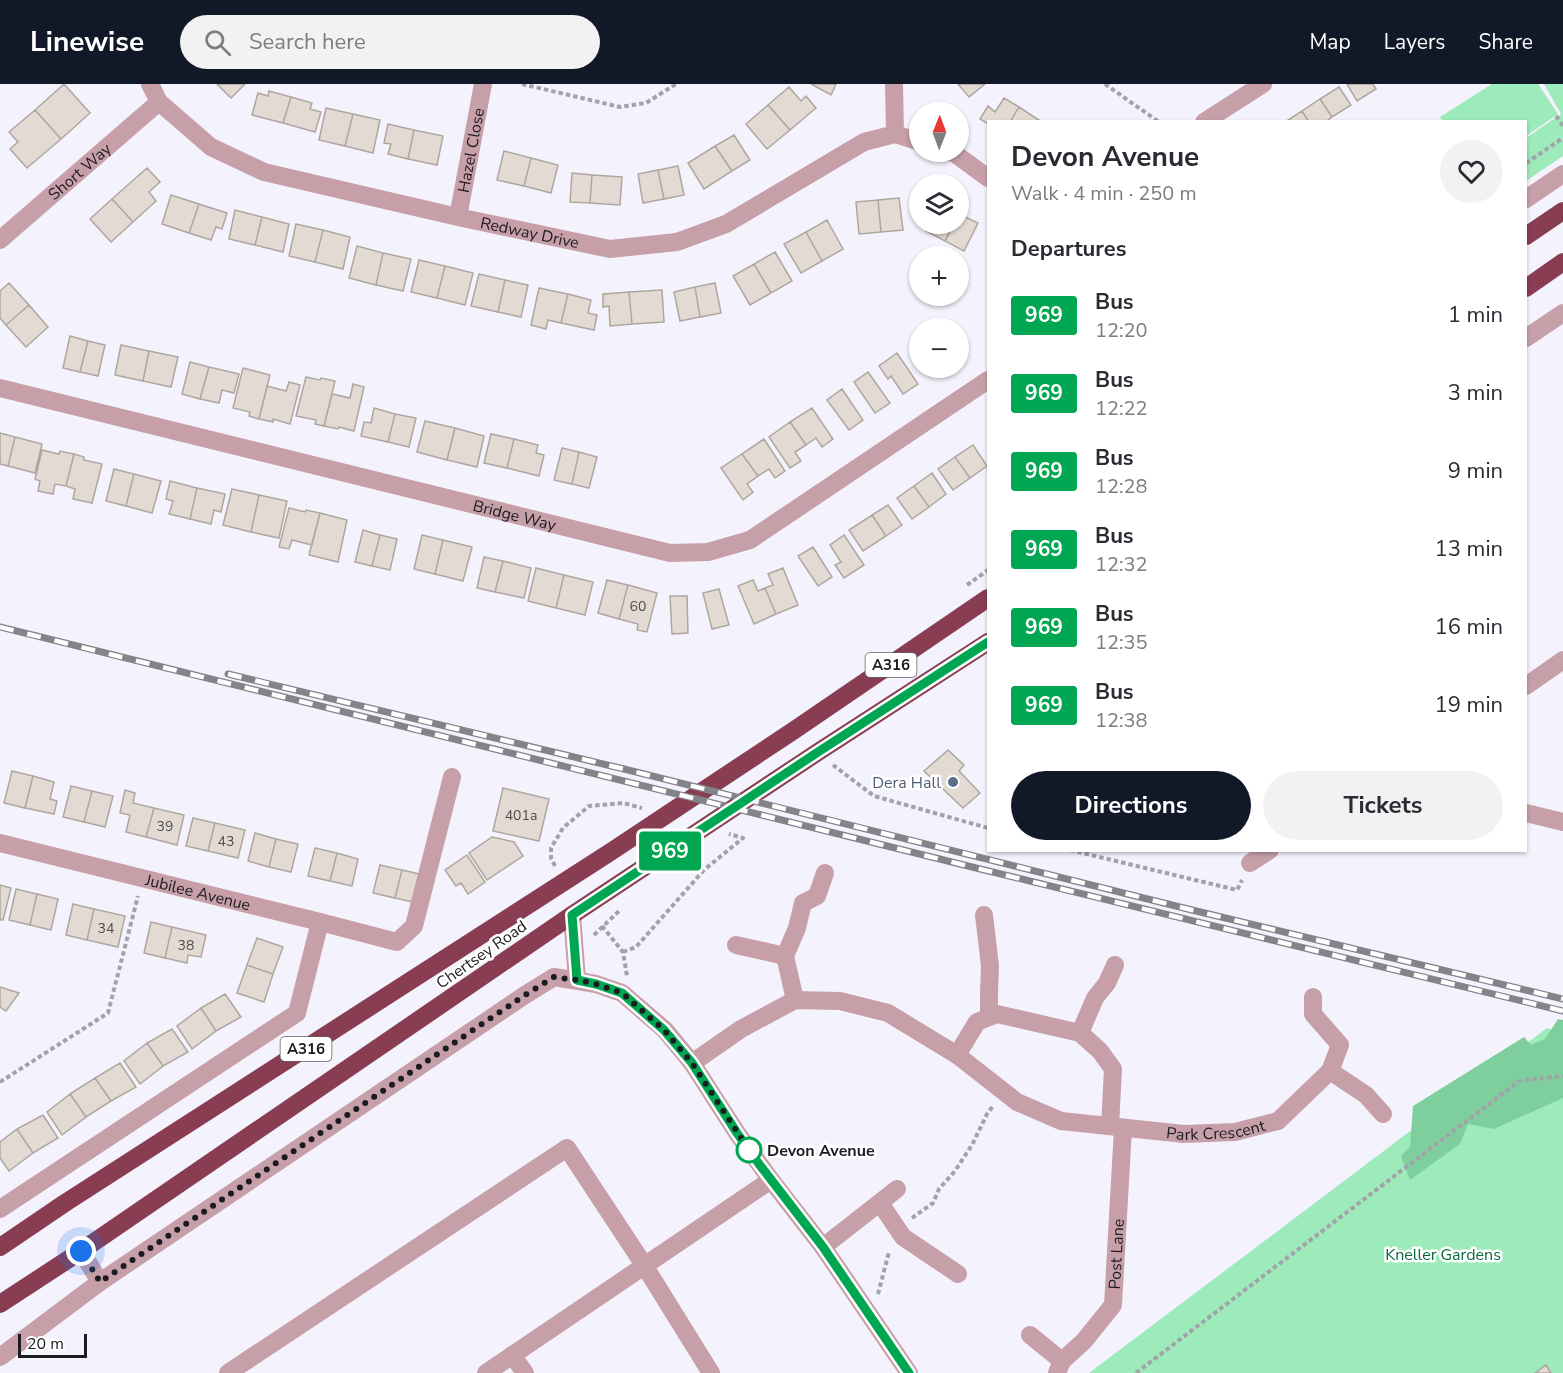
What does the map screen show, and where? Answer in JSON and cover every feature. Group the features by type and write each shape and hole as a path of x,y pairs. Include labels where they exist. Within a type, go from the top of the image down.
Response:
{"highway":[{"path":"1527,235 1563,211"},
{"path":"1527,287 1563,262"},
{"name":"Chertsey Road","path":"0,1247 612,851 987,599"},
{"name":"Chertsey Road","path":"0,1304 572,915 987,643"}],"street":[{"name":"Redway Drive","path":"150,84 159,102 211,147 264,172 610,249 677,242 726,224 864,142 895,134"},
{"name":"Hazel Close","path":"458,217 483,84"},
{"path":"894,84 895,134 909,138"},
{"path":"1207,120 1263,84"},
{"name":"Short Way","path":"0,240 159,102"},
{"path":"966,162 987,177"},
{"path":"1527,198 1563,174"},
{"path":"1527,337 1563,314"},
{"name":"Bridge Way","path":"0,388 670,553 708,552 750,540 987,381"},
{"path":"1527,685 1563,660"},
{"name":"Jubilee Avenue","path":"0,843 396,942 414,926 452,777"},
{"path":"1527,813 1563,822"},
{"path":"1250,862 1267,852"},
{"path":"795,1000 785,956 803,903 818,896 825,873"},
{"path":"572,915 577,980"},
{"path":"984,915 990,966 990,1017"},
{"path":"0,1209 297,1013 320,922"},
{"path":"736,945 785,956"},
{"path":"1080,1033 1095,998 1107,983 1115,965"},
{"path":"0,1357 100,1282 554,977 596,984 622,993 664,1030 692,1063 737,1133 823,1247 909,1373"},
{"path":"1313,997 1313,1014 1340,1045 1330,1071 1366,1095 1383,1114"},
{"name":"Park Crescent","path":"692,1063 741,1029 795,1000 840,1001 888,1013 957,1056 1017,1102 1061,1121 1184,1134 1234,1132 1278,1121 1330,1071"},
{"path":"957,1056 977,1022 998,1014 1080,1033 1100,1051 1113,1069 1116,1127"},
{"name":"Post Lane","path":"1059,1367 1113,1305 1116,1127"},
{"path":"228,1373 567,1148 644,1265 705,1371"},
{"path":"486,1373 771,1180"},
{"path":"823,1247 897,1189"},
{"path":"880,1203 900,1233 958,1274"},
{"path":"81,1251 100,1282"},
{"path":"1030,1335 1059,1367"},
{"path":"512,1355 525,1373"}],"path":[{"path":"522,84 620,106 646,103 676,84"},
{"path":"1105,84 1156,120"},
{"path":"1556,116 1563,126"},
{"path":"1527,162 1563,138"},
{"path":"833,765 874,796 987,828"},
{"path":"550,858 551,848 563,828 589,806 623,803"},
{"path":"1078,852 1237,890 1250,862"},
{"path":"0,1082 108,1013 142,878"},
{"path":"575,955 627,904"},
{"path":"602,926 623,952 625,961"},
{"path":"1136,1373 1519,1081 1563,1076"},
{"path":"872,1318 889,1252 900,1233 933,1203 939,1189 955,1171 972,1145 987,1114 1004,1091"}],"green space":[{"path":"1492,84 1538,84 1558,114 1527,135 1527,120 1442,120 1440,117"},
{"path":"1544,84 1563,84 1563,156 1527,180 1527,137 1561,114"},
{"path":"1558,1019 1563,1020 1563,1098 1494,1129 1468,1124 1460,1144 1410,1180 1401,1156 1410,1147 1413,1106 1524,1037 1531,1045 1545,1039"},
{"name":"Kneller Gardens","path":"1547,1028 1563,1032 1563,1373 1089,1373"}],"building":[{"path":"64,84 90,113 61,139 35,110"},
{"path":"217,84 245,84 231,98"},
{"path":"811,84 836,84 831,95"},
{"path":"958,84 985,84 969,97"},
{"path":"1347,84 1373,84 1376,89 1357,101"},
{"path":"789,87 801,101 806,96 816,108 790,130 768,105"},
{"path":"1339,87 1351,105 1332,117 1320,99"},
{"path":"269,91 291,97 283,123 252,115 258,93 268,96"},
{"path":"291,97 312,103 310,109 321,112 315,132 283,123"},
{"path":"1004,98 1019,107 1011,120 987,120 987,123 980,119 988,106 995,112"},
{"path":"1320,99 1332,117 1328,120 1308,120 1302,111"},
{"path":"768,105 790,130 767,149 746,124"},
{"path":"1019,107 1039,120 1011,120"},
{"path":"326,108 353,114 345,146 319,140"},
{"path":"35,110 61,139 27,168 10,149 18,142 9,132"},
{"path":"1302,111 1308,120 1288,120"},
{"path":"353,114 380,120 373,153 345,146"},
{"path":"388,124 414,130 408,159 388,154 391,144 384,143"},
{"path":"414,130 443,136 437,165 408,159"},
{"path":"734,135 750,160 732,171 715,146"},
{"path":"715,146 732,171 704,189 688,163"},
{"path":"504,151 531,158 524,186 497,180"},
{"path":"531,158 558,165 551,193 524,186"},
{"path":"678,166 684,195 664,199 658,170"},
{"path":"147,168 160,182 149,192 156,201 133,222 112,199"},
{"path":"658,170 664,199 643,203 638,174"},
{"path":"572,173 592,175 590,203 570,202"},
{"path":"592,175 622,177 620,205 590,203"},
{"path":"171,195 199,204 189,233 162,224"},
{"path":"899,198 903,230 881,232 878,200"},
{"path":"112,199 133,222 111,242 90,219"},
{"path":"878,200 881,232 859,234 856,202"},
{"path":"199,204 227,213 222,229 216,227 211,240 189,233"},
{"path":"235,210 262,217 255,245 229,239"},
{"path":"262,217 289,224 283,252 255,245"},
{"path":"969,219 978,223 966,246 954,246 945,241 949,234 969,234"},
{"path":"827,220 843,249 822,261 806,232"},
{"path":"296,224 323,230 315,262 289,256"},
{"path":"323,230 350,237 343,269 315,262"},
{"path":"806,232 822,261 801,273 784,244"},
{"path":"932,234 949,234 945,241"},
{"path":"357,246 383,253 376,285 349,278"},
{"path":"775,252 792,281 771,293 754,264"},
{"path":"383,253 411,259 403,291 376,285"},
{"path":"419,260 445,266 437,298 411,292"},
{"path":"754,264 771,293 750,305 733,276"},
{"path":"445,266 473,273 465,305 437,298"},
{"path":"479,274 505,280 498,312 471,306"},
{"path":"505,280 528,285 521,317 498,312"},
{"path":"9,283 29,305 6,325 0,318 0,291"},
{"path":"715,283 721,313 700,317 695,287"},
{"path":"695,287 700,317 680,321 674,292"},
{"path":"539,288 568,294 561,323 548,320 546,329 531,325"},
{"path":"662,290 664,322 632,324 629,292"},
{"path":"629,292 632,324 610,326 609,306 603,307 603,294"},
{"path":"568,294 591,300 588,313 597,315 594,330 561,323"},
{"path":"29,305 48,327 26,347 6,325"},
{"path":"70,336 88,341 80,372 63,368"},
{"path":"88,341 105,345 98,376 80,372"},
{"path":"121,345 149,351 143,381 115,375"},
{"path":"149,351 178,357 171,387 143,381"},
{"path":"897,353 909,371 909,378 914,378 918,384 903,394 891,376 888,379 879,366"},
{"path":"190,362 209,367 200,399 182,394"},
{"path":"209,367 239,374 234,393 222,390 219,403 200,399"},
{"path":"243,368 270,375 259,419 249,416 250,412 233,408"},
{"path":"868,372 890,403 875,413 854,382"},
{"path":"306,377 335,381 324,426 315,424 316,420 296,416"},
{"path":"289,382 300,385 290,424 273,419 273,422 259,419 267,386 286,391"},
{"path":"353,384 364,387 354,431 324,426 332,394 350,398"},
{"path":"842,389 863,420 849,430 827,400"},
{"path":"374,408 395,414 388,442 361,436 364,422 371,423"},
{"path":"812,408 833,439 822,447 816,438 806,445 790,422"},
{"path":"395,414 416,418 409,447 388,442"},
{"path":"425,421 455,428 447,460 417,452"},
{"path":"790,422 806,445 795,452 801,461 790,468 769,437"},
{"path":"455,428 484,436 477,467 447,460"},
{"path":"0,433 15,437 8,466 0,464"},
{"path":"491,434 514,439 507,468 484,463"},
{"path":"15,437 42,444 35,473 8,466"},
{"path":"514,439 538,445 536,453 544,455 539,476 507,468"},
{"path":"764,439 785,471 775,478 769,469 758,476 742,454"},
{"path":"973,445 987,466 970,478 955,457"},
{"path":"562,448 579,452 572,484 554,480"},
{"path":"42,450 59,454 60,451 74,454 66,486 55,484 53,494 38,491 40,481 35,479"},
{"path":"579,452 597,457 589,488 572,484"},
{"path":"74,454 84,457 84,460 102,464 92,503 73,499 75,489 66,486"},
{"path":"742,454 758,476 747,484 753,492 743,500 721,468"},
{"path":"955,457 970,478 953,490 938,469"},
{"path":"114,469 134,474 126,506 106,501"},
{"path":"932,473 946,494 929,507 914,486"},
{"path":"134,474 161,481 152,513 126,506"},
{"path":"170,481 197,488 190,519 169,514 173,501 166,499"},
{"path":"914,486 929,507 912,519 897,498"},
{"path":"197,488 225,494 221,512 214,510 211,524 190,519"},
{"path":"232,489 259,495 251,532 223,525"},
{"path":"259,495 287,501 279,538 251,532"},
{"path":"888,505 902,525 886,536 872,515"},
{"path":"289,508 320,513 312,545 292,540 289,549 279,547"},
{"path":"320,513 347,520 338,562 309,555"},
{"path":"872,515 886,536 863,551 849,530"},
{"path":"363,530 380,535 372,566 355,562"},
{"path":"380,535 397,539 390,570 372,566"},
{"path":"422,535 443,540 435,574 414,569"},
{"path":"844,535 864,565 844,578 835,565 841,562 830,545"},
{"path":"443,540 472,547 463,581 435,574"},
{"path":"813,547 832,577 818,586 798,556"},
{"path":"484,557 503,561 495,592 477,588"},
{"path":"503,561 531,568 524,598 495,592"},
{"path":"536,568 564,575 556,608 528,601"},
{"path":"783,568 798,605 776,614 765,588 773,585 768,574"},
{"path":"564,575 593,582 585,615 556,608"},
{"path":"607,580 628,585 619,619 598,613"},
{"path":"753,580 758,591 765,588 776,614 754,624 738,586"},
{"path":"628,585 657,593 647,632 637,630 638,624 619,619"},
{"path":"719,589 729,625 712,629 703,593"},
{"path":"670,596 687,596 688,633 672,634"},
{"name":"Dera Hall","path":"948,750 964,765 959,771 980,793 963,808 924,771"},
{"path":"12,771 33,776 25,808 4,803"},
{"path":"33,776 54,782 50,799 57,801 54,814 25,808"},
{"path":"71,786 92,791 84,822 63,817"},
{"path":"503,788 549,799 539,841 493,831"},
{"path":"125,790 135,793 133,803 154,808 146,837 126,832 130,815 120,813"},
{"path":"92,791 113,796 105,827 84,822"},
{"path":"154,808 184,815 177,845 146,837"},
{"path":"193,818 215,823 208,851 186,846"},
{"path":"215,823 245,830 238,858 208,851"},
{"path":"255,833 276,839 269,867 248,861"},
{"path":"492,837 514,842 523,856 487,880 469,853"},
{"path":"276,839 298,844 291,872 269,867"},
{"path":"315,848 337,853 330,881 308,876"},
{"path":"337,853 358,859 352,886 330,881"},
{"path":"467,855 485,882 468,894 461,883 456,886 445,870"},
{"path":"380,865 402,870 395,898 373,893"},
{"path":"402,870 424,875 417,903 395,898"},
{"path":"0,885 11,888 3,920 0,920"},
{"path":"16,889 37,894 30,925 9,920"},
{"path":"37,894 58,899 51,930 30,925"},
{"path":"73,904 94,909 87,940 66,935"},
{"path":"94,909 125,916 118,947 87,940"},
{"path":"151,922 172,927 165,958 144,953"},
{"path":"172,927 206,935 201,957 188,955 187,963 165,958"},
{"path":"257,938 283,947 273,974 247,965"},
{"path":"247,965 273,974 264,1002 237,993"},
{"path":"0,987 19,993 6,1011 0,1007"},
{"path":"225,994 241,1017 216,1031 201,1008"},
{"path":"201,1008 216,1031 192,1049 177,1026"},
{"path":"172,1029 188,1052 163,1066 147,1043"},
{"path":"147,1043 163,1066 140,1084 124,1061"},
{"path":"120,1063 136,1087 111,1101 95,1078"},
{"path":"95,1078 111,1101 86,1117 70,1094"},
{"path":"70,1094 86,1117 62,1135 47,1112"},
{"path":"43,1115 58,1138 33,1153 17,1129"},
{"path":"17,1129 33,1153 9,1171 0,1158 0,1142"},
{"path":"1546,1365 1551,1373 1535,1373"}],"railway":[{"path":"0,627 1563,1011"},
{"path":"228,674 1563,999"}],"bus line":[{"name":"969","path":"909,1373 823,1247 737,1133 692,1063 664,1030 622,993 577,980 572,915 987,643"}],"place":[{"name":"Dera Hall","path":"953,782"},
{"name":"Devon Avenue","path":"749,1150"}],"route":[{"path":"81,1251 100,1282 554,977 596,984 622,993 664,1030 692,1063 749,1150"}]}
